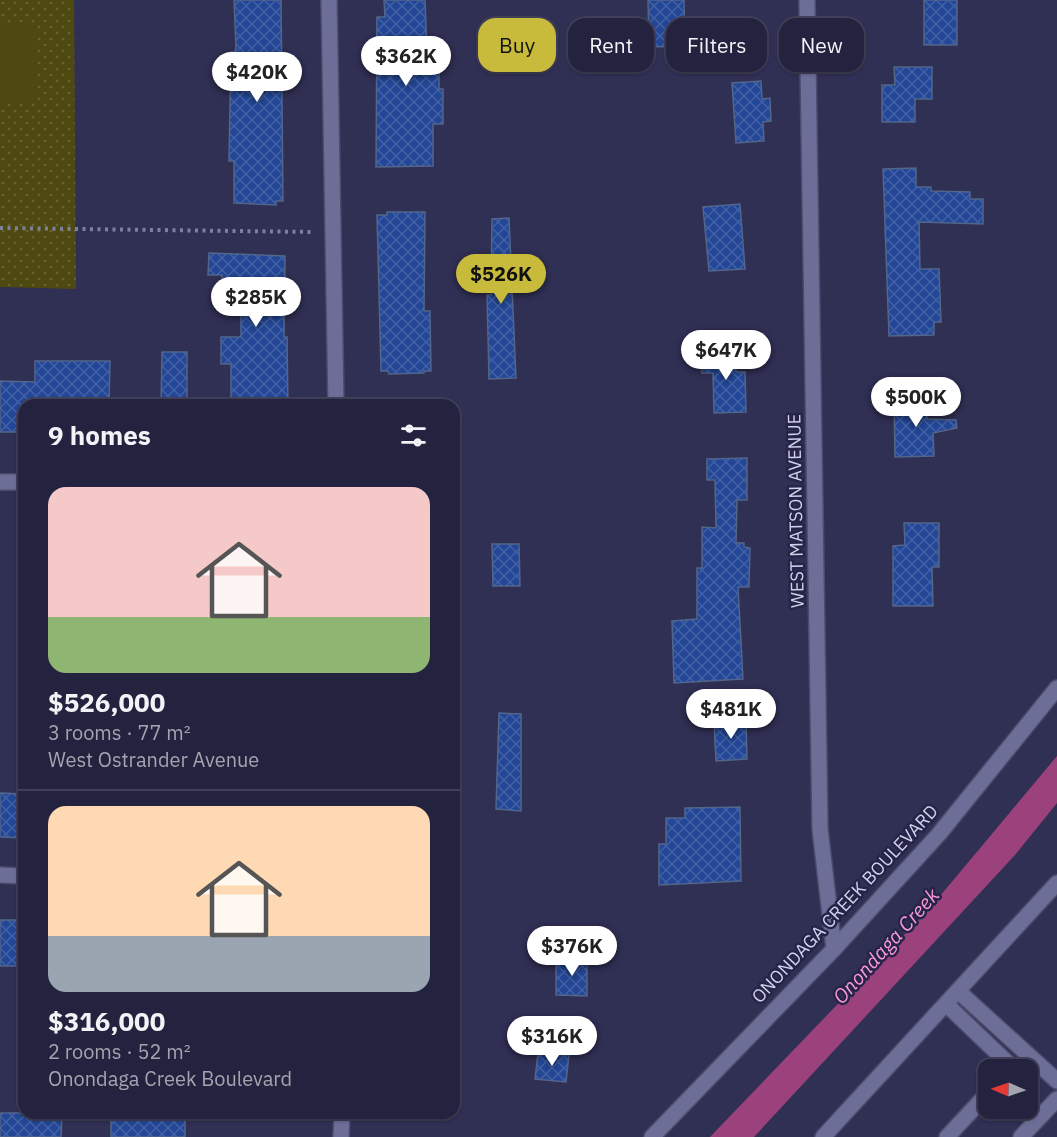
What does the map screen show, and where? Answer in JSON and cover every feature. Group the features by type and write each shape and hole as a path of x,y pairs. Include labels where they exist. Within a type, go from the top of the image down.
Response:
{"street":[{"path":"329,0 336,399"},
{"name":"WEST MATSON AVENUE","path":"807,0 820,829 834,949"},
{"path":"0,482 18,482"},
{"name":"ONONDAGA CREEK BOULEVARD","path":"652,1137 834,949 939,834 1057,688"},
{"path":"0,875 18,876"},
{"path":"823,1137 1057,883"},
{"path":"958,991 1057,1081"},
{"path":"946,1004 1002,1059"},
{"path":"1021,1137 1057,1099"},
{"path":"947,1137 978,1104"},
{"path":"341,1137 342,1119"}],"path":[{"path":"0,228 333,232"}],"shaded area":[{"path":"0,0 74,0 76,289 0,287"},
{"path":"34,25 35,101 0,102 0,26"},
{"path":"1057,756 1057,803 1015,855 754,1137 710,1137 930,908"}],"building":[{"path":"234,0 281,0 283,201 276,201 276,205 234,203 234,161 229,161 231,52 235,52 236,47"},
{"path":"384,0 425,0 427,54 439,56 439,89 443,89 443,124 433,124 433,166 376,167 377,17 385,17"},
{"path":"648,0 684,0 684,18 666,18 666,47 654,47 654,18 648,18"},
{"path":"924,0 957,0 957,45 924,45"},
{"path":"894,67 932,67 932,99 915,99 915,122 882,122 882,85 895,85"},
{"path":"761,81 762,99 770,98 771,121 763,122 764,141 736,143 732,83"},
{"path":"916,168 916,187 931,187 931,191 970,192 970,199 983,199 983,224 919,222 920,269 939,269 941,322 934,322 934,335 889,336 883,169"},
{"path":"740,204 745,269 709,271 703,207"},
{"path":"387,212 425,212 424,311 430,311 431,371 424,371 424,373 389,374 388,371 381,371 377,215 387,215"},
{"path":"509,218 516,378 489,379 487,295 491,295 492,219"},
{"path":"209,253 285,256 284,337 287,337 288,399 231,399 231,364 221,364 221,337 241,337 241,286 222,286 222,275 208,275"},
{"path":"736,349 736,372 745,372 746,412 714,413 713,373 702,373 702,350"},
{"path":"162,352 187,352 187,399 161,399"},
{"path":"35,361 110,361 109,399 18,399 18,432 0,432 0,381 35,382"},
{"path":"894,398 927,398 927,419 956,420 957,428 933,433 934,456 895,457"},
{"path":"747,458 747,500 737,500 736,543 744,543 744,547 750,548 749,587 738,587 743,679 674,683 672,621 697,619 697,568 702,568 702,527 716,528 715,480 707,480 707,459"},
{"path":"904,523 939,523 939,567 932,567 933,606 893,606 893,546 905,545"},
{"path":"492,544 519,544 520,586 493,586"},
{"path":"499,713 521,714 521,811 496,809"},
{"path":"746,720 747,759 716,761 714,721"},
{"path":"0,793 18,794 18,838 0,837"},
{"path":"740,807 741,881 659,885 659,844 666,844 666,818 685,818 685,808"},
{"path":"0,920 18,920 18,966 0,966"},
{"path":"556,958 587,958 587,996 556,995"},
{"path":"538,1053 569,1055 566,1082 535,1079"},
{"path":"0,1113 18,1113 18,1119 62,1119 61,1137 0,1137"},
{"path":"111,1119 185,1119 185,1137 111,1137"}],"water label":[{"name":"Onondaga Creek","path":"886,946"}]}
